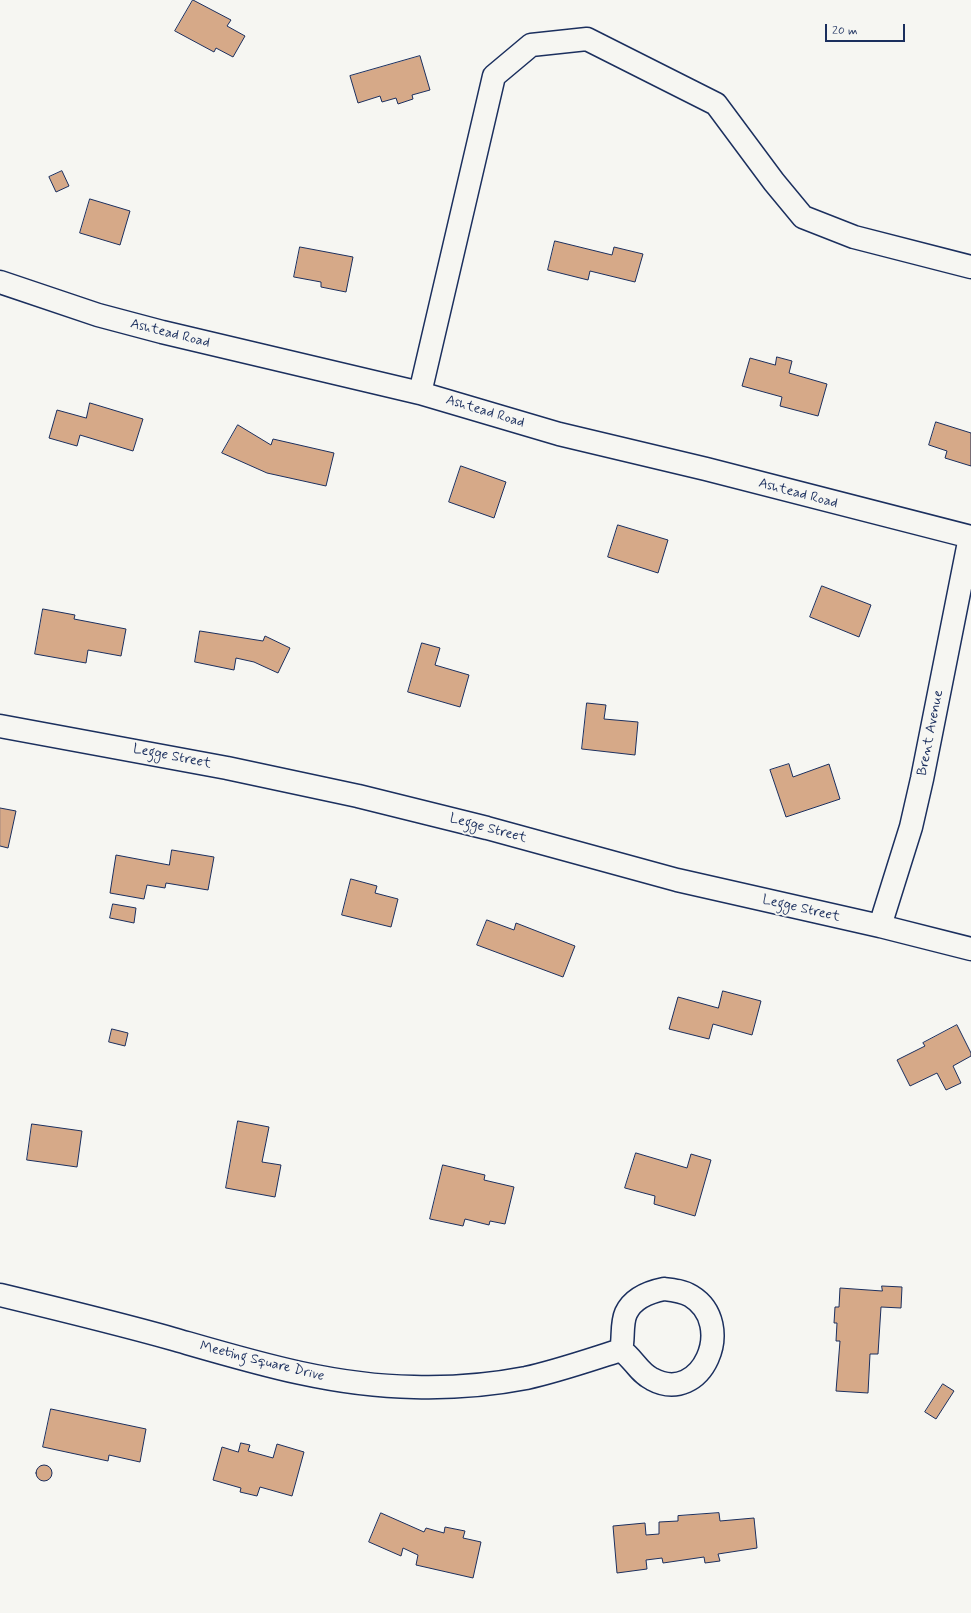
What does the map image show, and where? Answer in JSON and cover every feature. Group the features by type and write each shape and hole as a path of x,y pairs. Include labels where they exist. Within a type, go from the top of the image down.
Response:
{"street":[{"path":"420,392 494,76 531,45 587,39 716,104 774,182 803,217 854,237 971,267"},
{"name":"Ashtead Road","path":"0,282 98,315 162,332 420,392 559,434 971,537"},
{"name":"Brent Avenue","path":"880,926 911,827 971,537"},
{"name":"Legge Street","path":"0,726 220,766 358,796 487,828 678,880 880,926 971,949"},
{"path":"664,1289 678,1291 691,1296 701,1305 709,1317 713,1330 711,1352 700,1371 690,1379 680,1384 671,1384 652,1379 621,1350 626,1314 641,1296 651,1291 664,1289"},
{"name":"Meeting Square Drive","path":"0,1295 166,1337 270,1367 320,1378 383,1386 415,1388 452,1386 525,1378 621,1350"}],"building":[{"path":"193,0 231,20 227,26 245,36 233,57 216,48 214,52 175,31"},
{"path":"420,56 430,90 412,95 413,99 398,104 396,98 382,102 380,96 358,103 350,76"},
{"path":"62,171 69,186 56,192 49,177"},
{"path":"90,199 130,211 120,245 80,233"},
{"path":"555,241 612,255 614,247 643,254 635,282 590,271 588,280 548,270"},
{"path":"300,247 353,257 346,292 321,287 321,282 294,277"},
{"path":"777,357 792,361 789,373 827,384 818,416 780,406 782,397 742,386 750,358 775,365"},
{"path":"90,403 143,419 133,451 80,435 77,446 49,438 57,410 86,418"},
{"path":"936,422 971,433 971,466 945,458 947,451 929,445"},
{"path":"238,425 271,445 273,439 334,453 326,486 267,473 222,453"},
{"path":"461,466 506,482 494,518 449,502"},
{"path":"618,525 668,540 658,573 608,557"},
{"path":"822,586 871,605 859,637 810,617"},
{"path":"43,609 75,615 74,619 126,629 121,656 88,650 86,663 35,654"},
{"path":"200,631 263,641 265,636 290,648 278,673 254,662 236,658 234,670 195,662"},
{"path":"422,643 440,648 435,665 469,675 460,707 408,692"},
{"path":"587,703 606,705 604,719 638,722 635,755 582,749"},
{"path":"789,764 793,777 829,764 840,799 786,817 770,770"},
{"path":"0,808 16,811 8,848 0,846"},
{"path":"172,850 214,857 208,890 166,883 165,888 147,885 144,899 110,893 116,855 169,865"},
{"path":"351,879 377,886 375,893 398,899 391,927 342,915"},
{"path":"113,904 136,908 134,923 110,918"},
{"path":"487,920 514,930 516,923 575,946 563,977 477,945"},
{"path":"723,991 761,1001 752,1035 713,1024 709,1039 669,1029 678,997 718,1008"},
{"path":"957,1025 971,1053 971,1056 953,1066 961,1083 946,1090 937,1073 910,1086 897,1060 925,1046 923,1043"},
{"path":"112,1029 128,1033 125,1046 109,1042"},
{"path":"238,1121 269,1127 262,1162 281,1165 275,1197 226,1188"},
{"path":"32,1124 82,1131 77,1167 27,1160"},
{"path":"636,1153 687,1168 691,1154 711,1160 695,1216 654,1204 655,1196 625,1188"},
{"path":"443,1165 485,1175 484,1180 514,1187 505,1224 490,1221 489,1225 465,1219 463,1226 430,1219"},
{"path":"882,1286 902,1287 901,1308 881,1307 878,1354 870,1354 868,1393 836,1391 840,1341 836,1341 837,1323 834,1323 835,1307 839,1307 840,1288 882,1291"},
{"path":"943,1384 954,1391 936,1419 925,1412"},
{"path":"51,1409 146,1429 140,1462 109,1455 108,1461 43,1447"},
{"path":"241,1443 250,1445 248,1451 273,1458 277,1444 304,1452 292,1496 260,1487 257,1496 240,1492 241,1488 213,1480 222,1447 238,1452"},
{"path":"41,1465 47,1465 52,1470 50,1479 47,1481 41,1481 36,1476 36,1470"},
{"path":"381,1513 424,1532 426,1528 444,1533 445,1527 465,1531 463,1538 481,1542 473,1578 416,1565 418,1555 403,1548 401,1556 369,1542"},
{"path":"719,1513 720,1521 754,1518 757,1548 718,1554 720,1561 705,1563 704,1557 663,1563 662,1558 646,1560 647,1569 617,1573 613,1526 645,1523 646,1535 659,1534 659,1522 678,1521 678,1516"}]}
